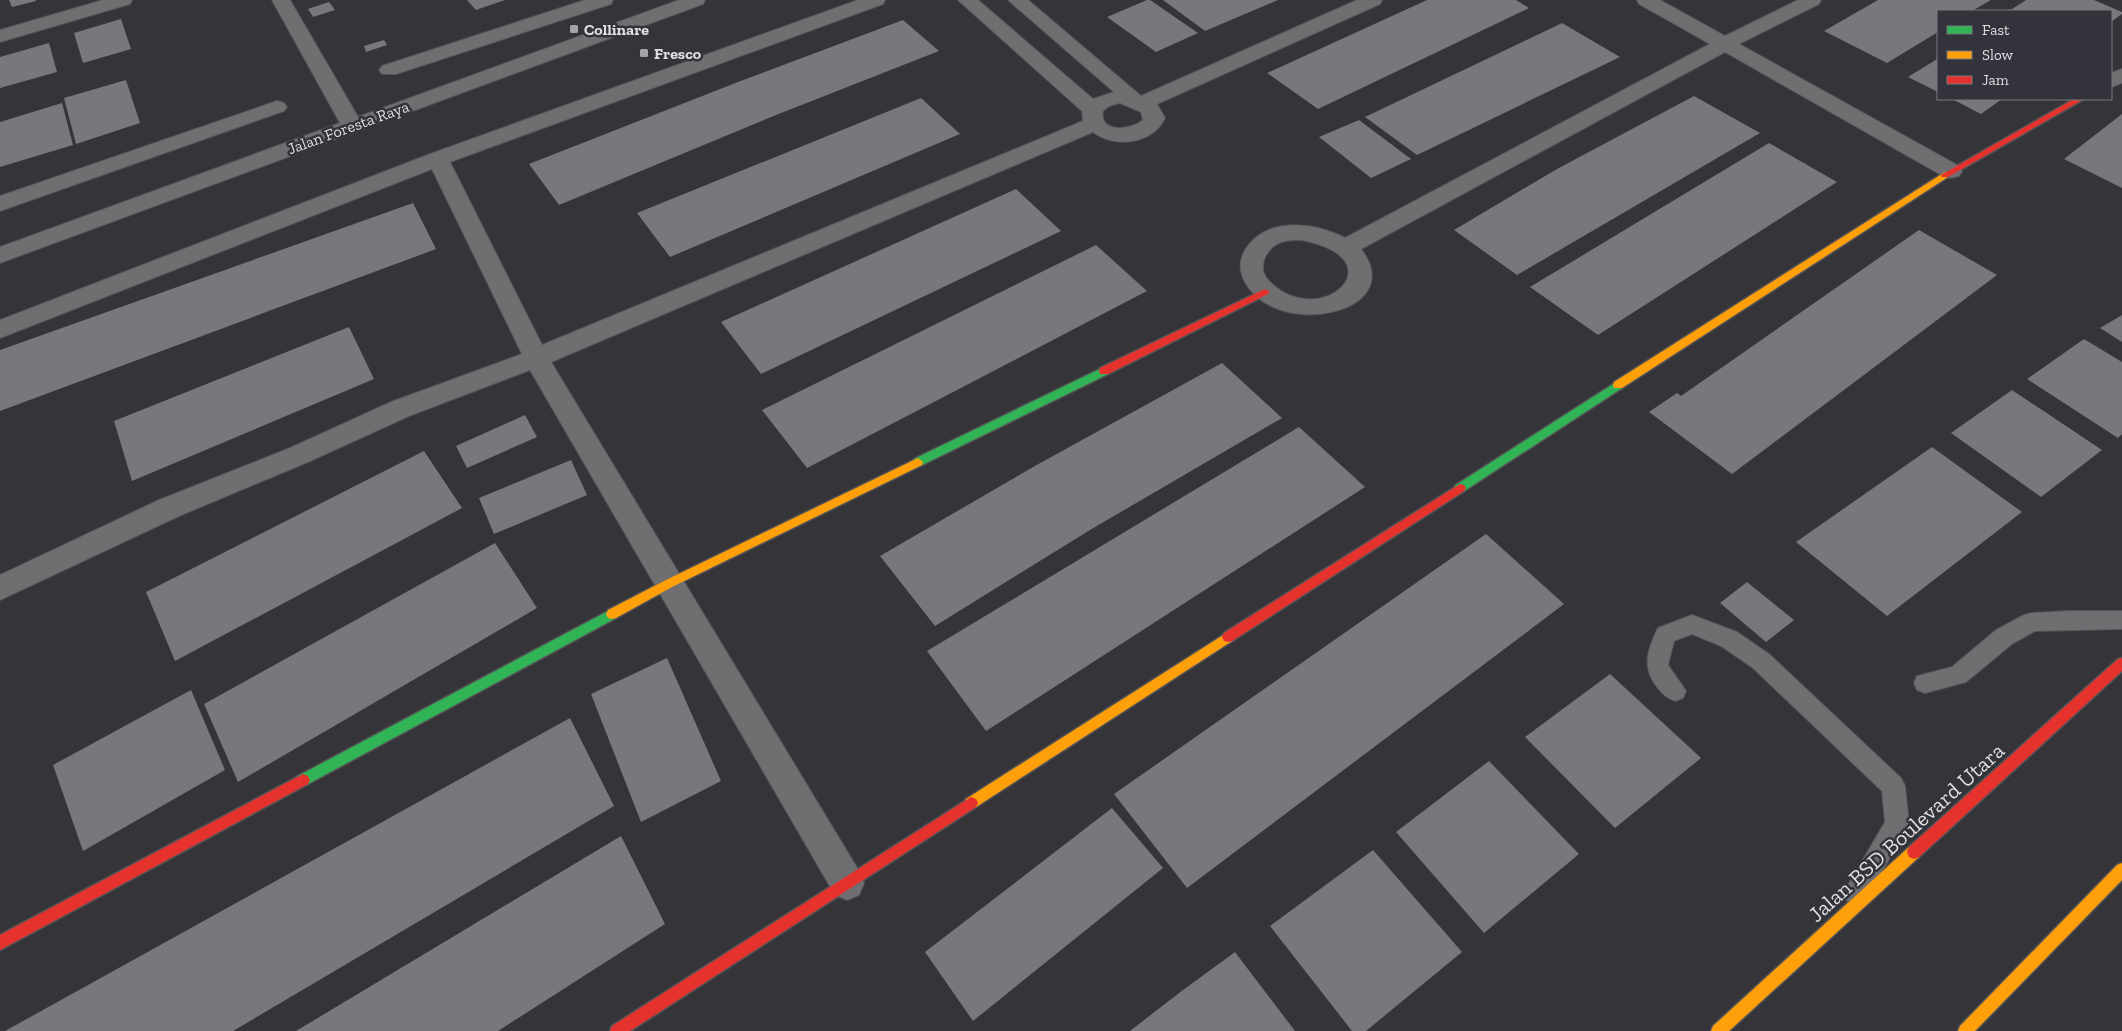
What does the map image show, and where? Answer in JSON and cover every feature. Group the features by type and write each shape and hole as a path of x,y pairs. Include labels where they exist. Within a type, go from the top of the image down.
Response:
{"street":[{"path":"0,36 123,0"},
{"path":"280,0 352,125"},
{"path":"389,70 604,0"},
{"name":"Jalan Foresta Raya","path":"0,255 696,0"},
{"path":"0,329 438,159 876,0"},
{"path":"967,0 1093,117 1101,130 1112,134 1135,134 1151,123 1153,116 1151,108 1138,100 1017,0"},
{"path":"0,588 169,508 299,455 400,409 536,358 1093,117 1108,98 1138,100 1373,0"},
{"path":"1646,0 1951,171"},
{"path":"1346,247 1725,44 1812,0"},
{"path":"616,1031 1951,171 2078,100"},
{"path":"0,204 277,107"},
{"path":"438,159 536,358 668,584 847,883"},
{"path":"1301,232 1325,236 1346,247 1357,260 1361,274 1357,288 1345,299 1327,306 1305,307 1283,302 1266,292 1253,277 1251,260 1260,245 1278,235 1301,232"},
{"path":"0,943 668,584 1266,292"},
{"name":"Jalan BSD Boulevard Utara","path":"1718,1031 2122,663"},
{"path":"1965,1031 2122,870"}],"lane":[{"path":"1925,683 1958,675 2004,637 2032,622 2122,620"},
{"path":"1675,691 1658,674 1657,654 1666,634 1692,624 1729,639 1762,661 1893,786 1897,824 1836,923"}],"building":[{"path":"9,0 36,0 36,1 12,7"},
{"path":"467,0 505,0 476,10"},
{"path":"1150,0 1198,33 1156,52 1107,17"},
{"path":"1163,0 1278,0 1205,31"},
{"path":"1427,0 1516,0 1529,8 1318,109 1267,73"},
{"path":"1878,0 1991,0 1974,10 1937,10 1937,33 1887,63 1824,31"},
{"path":"2026,0 2094,0 2122,12 2122,14 2112,21 2112,10 2011,10"},
{"path":"329,2 335,10 313,17 308,9"},
{"path":"121,19 131,49 83,63 74,33"},
{"path":"903,20 939,51 771,117 559,205 529,164 738,82"},
{"path":"1562,23 1620,57 1417,155 1365,117"},
{"path":"384,40 387,45 366,52 364,46"},
{"path":"49,43 57,72 0,88 0,57"},
{"path":"1937,59 1937,92 1908,77"},
{"path":"126,80 140,123 76,144 64,98"},
{"path":"1694,96 1760,133 1517,275 1454,230 1557,169"},
{"path":"921,98 960,134 670,257 637,213"},
{"path":"1954,100 2001,100 1981,114"},
{"path":"62,103 73,145 0,167 0,122"},
{"path":"2122,114 2122,188 2064,159"},
{"path":"1359,120 1411,159 1371,178 1319,137"},
{"path":"1769,143 1837,182 1598,335 1530,287"},
{"path":"1016,189 1061,231 761,374 721,322"},
{"path":"413,203 436,249 0,411 0,350"},
{"path":"1919,230 1997,275 1732,474 1649,412 1677,393 1681,396"},
{"path":"1096,245 1147,291 807,468 762,410"},
{"path":"2122,315 2122,342 2100,328"},
{"path":"349,327 374,379 132,481 114,421"},
{"path":"2084,339 2122,362 2122,434 2118,438 2027,379"},
{"path":"1222,363 1282,418 1090,530 935,626 880,556 1033,467"},
{"path":"2012,390 2102,450 2041,497 1951,433"},
{"path":"525,415 537,437 467,468 456,446"},
{"path":"1299,427 1365,487 986,731 927,651"},
{"path":"1932,447 2022,512 1887,616 1796,542"},
{"path":"424,451 462,508 175,661 146,592"},
{"path":"571,460 587,495 494,534 479,498"},
{"path":"1486,534 1564,604 1187,888 1114,794"},
{"path":"495,543 537,608 238,782 204,704"},
{"path":"1747,582 1794,620 1766,642 1720,603"},
{"path":"667,658 721,781 641,822 591,694"},
{"path":"1610,674 1701,758 1615,828 1525,737"},
{"path":"191,690 225,770 83,851 53,765"},
{"path":"570,718 614,806 233,1031 5,1031"},
{"path":"1489,761 1579,854 1484,933 1396,832"},
{"path":"1112,808 1163,868 973,1021 925,952"},
{"path":"621,836 665,924 498,1031 296,1031"},
{"path":"1373,850 1462,952 1366,1031 1352,1031 1270,926"},
{"path":"1235,952 1295,1031 1130,1031 1179,993"}],"traffic: fast":[{"path":"918,462 1104,371"},
{"path":"1460,488 1618,385"},
{"path":"303,780 612,614"}],"traffic: slow":[{"path":"1618,385 1945,175"},
{"path":"612,614 668,584 918,462"},
{"path":"971,803 1228,637"},
{"path":"1718,1031 1914,852"},
{"path":"1965,1031 2122,870"}],"traffic: jam":[{"path":"1945,175 2078,100"},
{"path":"1104,371 1265,292"},
{"path":"1228,637 1460,488"},
{"path":"1914,852 2122,663"},
{"path":"0,943 303,780"},
{"path":"617,1031 971,803"}],"place":[{"name":"Collinare","path":"574,29"},
{"name":"Fresco","path":"644,53"}]}
